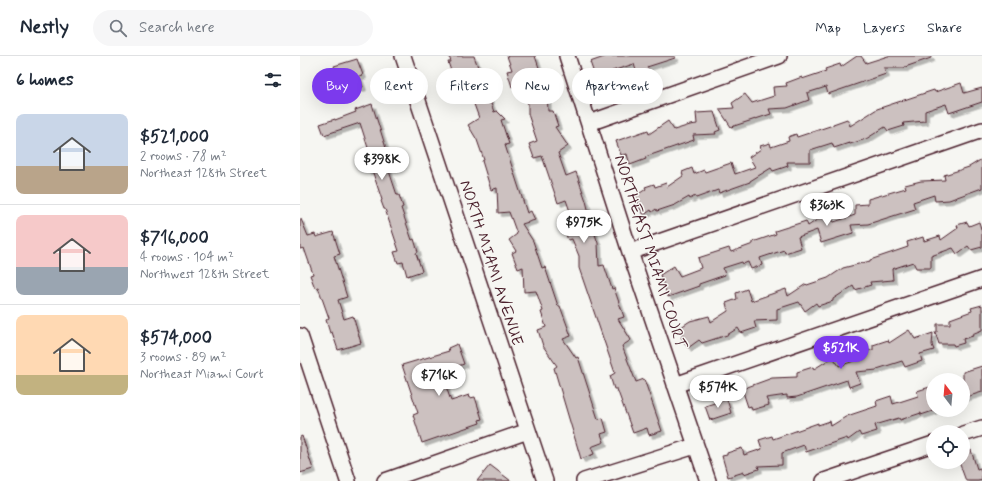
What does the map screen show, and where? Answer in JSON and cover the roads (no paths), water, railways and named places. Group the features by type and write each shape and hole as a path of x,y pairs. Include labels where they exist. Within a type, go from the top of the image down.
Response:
{"street":[{"name":"NORTH MIAMI AVENUE","path":"404,56 545,481"},
{"name":"NORTHEAST MIAMI COURT","path":"567,56 630,252 708,481"},
{"path":"589,123 779,56"},
{"path":"630,252 982,130"},
{"path":"675,385 982,279"},
{"path":"300,336 348,481"},
{"path":"970,432 982,428"},
{"path":"385,481 528,432"},
{"path":"584,481 695,446"},
{"path":"824,481 856,476 926,447"}]}
